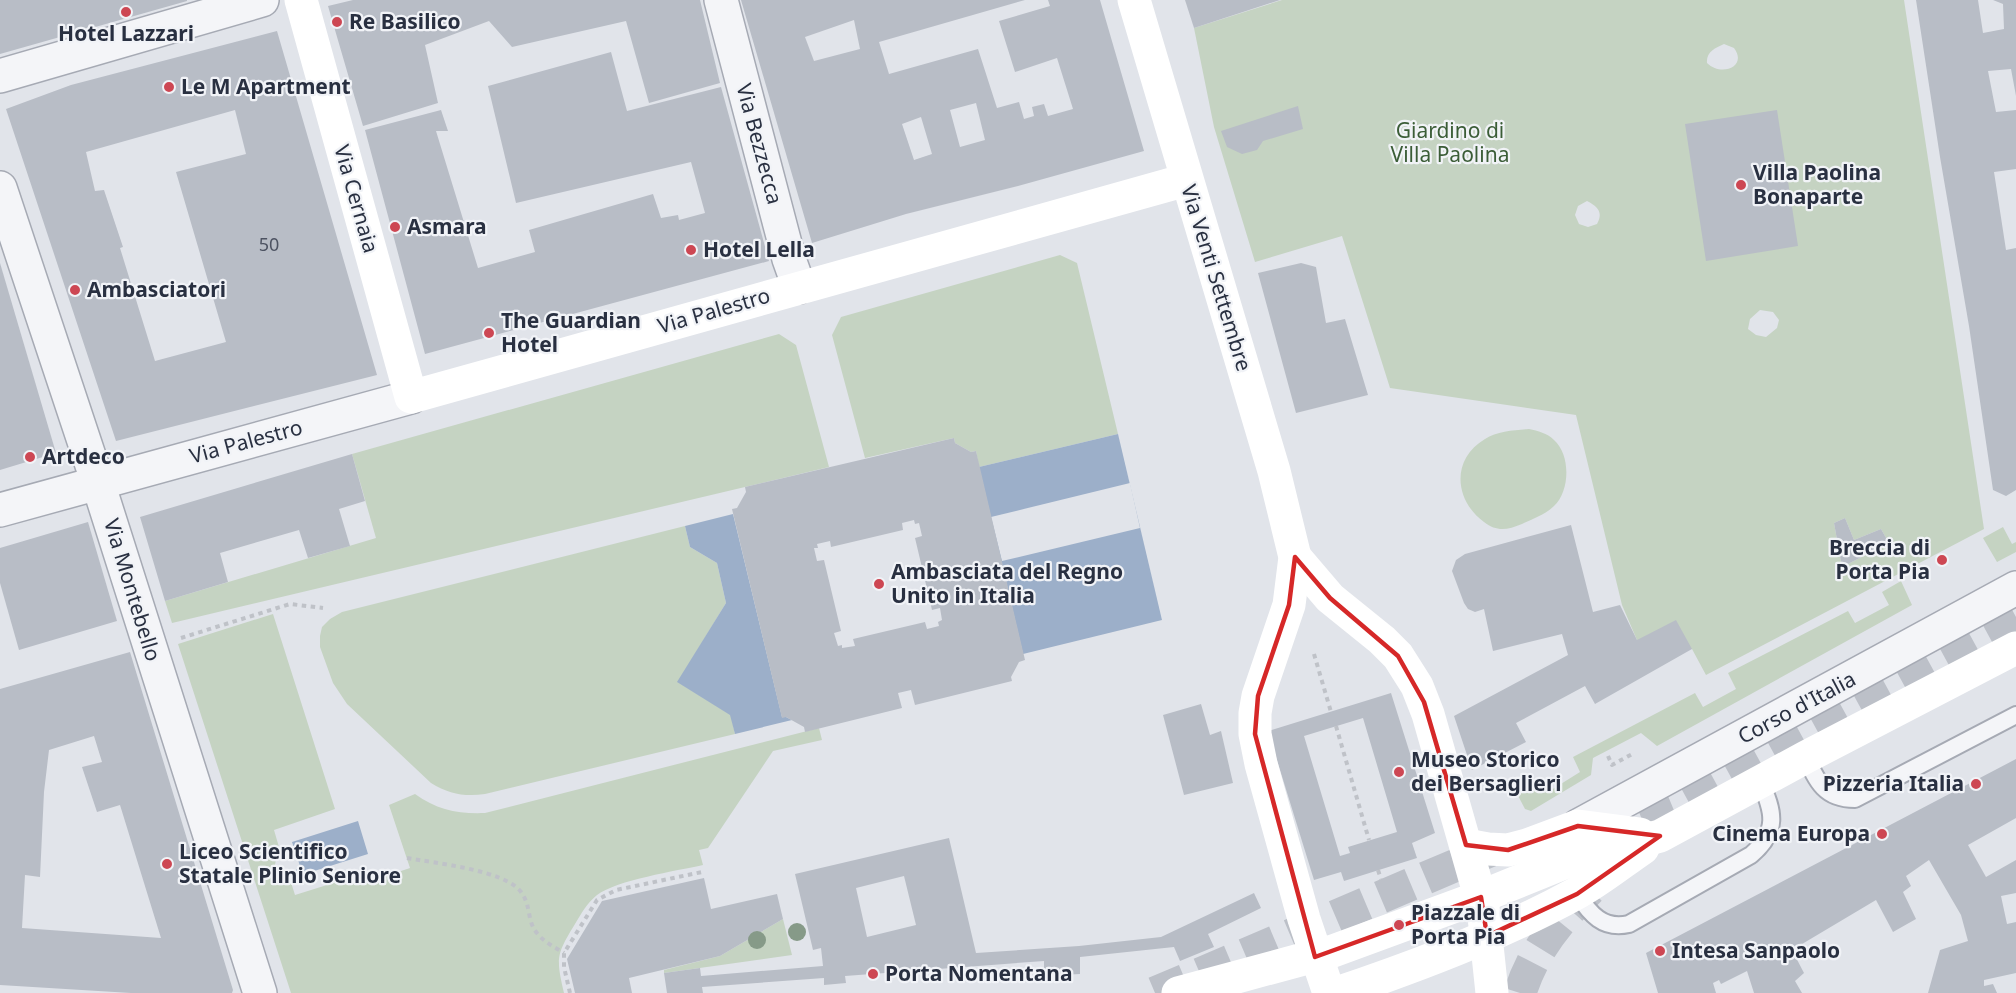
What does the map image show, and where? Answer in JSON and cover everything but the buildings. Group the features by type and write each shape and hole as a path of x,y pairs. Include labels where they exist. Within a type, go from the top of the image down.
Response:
{"main road":[{"name":"Via Cernaia","path":"301,0 411,397"},
{"name":"Via Venti Settembre","path":"1134,0 1274,471 1295,556 1289,605 1262,679 1255,713 1258,750 1315,957"},
{"name":"Via Palestro","path":"411,397 1186,180"},
{"name":"Via Venti Settembre","path":"1295,556 1330,598 1382,640 1398,656 1409,672 1428,714 1466,845"},
{"path":"1337,993 1487,936 1576,894 1660,836 2016,648"},
{"name":"Corso d'Italia","path":"1466,845 1508,850 1578,826 1660,836"},
{"path":"1187,992 1315,957 1574,860 1660,836"},
{"path":"1466,845 1480,897 1487,936 1492,993"},
{"path":"1315,957 1329,993"}],"street":[{"path":"0,76 262,0"},
{"name":"Via Bezzecca","path":"721,0 789,259 799,287"},
{"name":"Via Montebello","path":"0,188 98,483 260,993"},
{"name":"Via Palestro","path":"0,510 411,397"},
{"name":"Corso d'Italia","path":"1578,826 2016,588"}],"lane":[{"path":"1806,757 1816,778 1826,790 1836,797 1855,798 2016,715"},
{"path":"1576,894 1596,919 1620,926 1629,924 1751,855 1760,847 1771,827 1772,810 1760,782"}],"path":[{"path":"177,639 290,604 323,608"},
{"path":"1314,654 1331,712"},
{"path":"1336,726 1370,840"},
{"path":"1608,756 1612,765 1634,753"},
{"path":"407,858 486,873 516,886 526,900 536,932 549,945 564,953"},
{"path":"1378,870 1381,879"},
{"path":"570,993 564,967 564,953 590,909 606,894 615,890 702,872"}],"highlighted area":[{"path":"1295,557 1330,598 1398,656 1424,702 1466,845 1508,850 1578,826 1660,836 1577,894 1487,936 1481,897 1315,957 1255,734 1258,696 1289,605"}],"green space":[{"name":"Giardino di Villa Paolina","path":"1282,0 1904,0 1984,529 1706,675 1692,649 1637,640 1622,605 1576,415 1390,388 1342,236 1255,262 1214,127 1194,28","holes":["1724,44 1734,48 1738,60 1731,68 1713,67 1707,63 1707,59 1714,49","1587,201 1594,206 1600,213 1597,224 1588,227 1579,224 1575,215 1578,206","1760,310 1773,312 1779,320 1777,328 1766,337 1756,335 1748,329 1750,319","1845,518 1854,540 1881,529 1889,543 1842,567 1834,523"]},
{"path":"1060,255 1077,263 1118,434 979,467 976,451 971,452 955,443 954,438 865,458 832,335 841,317"},
{"path":"779,334 796,345 829,467 172,623 165,601 376,538 352,454"},
{"path":"1529,429 1548,436 1560,447 1566,464 1566,482 1563,491 1554,506 1547,512 1512,528 1493,527 1474,513 1462,491 1460,480 1466,457 1474,447 1490,436 1512,430"},
{"path":"685,526 690,547 717,563 726,603 678,682 731,715 735,734 485,794 464,795 444,790 431,783 347,704 333,683 320,647 320,636 322,627 342,612"},
{"path":"2003,527 2012,544 2016,542 2016,552 1997,562 1983,538"},
{"path":"1901,581 1912,605 1657,746 1641,733 1593,758 1591,775 1531,811 1525,809 1514,788 1539,779 1548,792 1580,772 1573,757 1695,693 1703,707 1736,689 1728,673 1848,611 1855,623 1889,605 1882,592"},
{"path":"273,614 335,809 274,830 281,854 276,859 275,865 281,873 288,873 295,895 359,875 368,882 410,868 389,805 415,794 431,804 448,810 485,813 819,728 822,740 773,751 708,848 699,850 703,865 632,880 606,890 593,898 561,950 559,964 564,993 291,993 178,644"},
{"path":"783,919 792,955 664,973 664,970 720,956"}],"water":[{"path":"1118,434 1162,620 1023,654 979,467"},
{"path":"733,514 782,717 792,720 735,734 730,715 677,682 726,603 717,563 690,547 685,526"},
{"path":"358,821 368,854 311,872 306,882 295,879 295,871 300,866 292,842"}],"pier":[{"path":"1130,483 1140,528 1002,561 991,517"}],"tunnel":[{"path":"1595,834 1672,802 2016,614"},
{"path":"1155,993 1494,849"},
{"path":"1520,993 1532,963 1548,937 1590,889"}],"place":[{"name":"Hotel Lazzari","path":"126,12"},
{"name":"Re Basilico","path":"337,22"},
{"name":"Le M Apartment","path":"169,87"},
{"name":"Villa Paolina Bonaparte","path":"1741,185"},
{"name":"Asmara","path":"395,227"},
{"name":"Hotel Lella","path":"691,250"},
{"name":"Ambasciatori","path":"75,290"},
{"name":"The Guardian Hotel","path":"489,333"},
{"name":"Artdeco","path":"30,457"},
{"name":"Breccia di Porta Pia","path":"1942,560"},
{"name":"Ambasciata del Regno Unito in Italia","path":"879,584"},
{"name":"Museo Storico dei Bersaglieri","path":"1399,772"},
{"name":"Pizzeria Italia","path":"1976,784"},
{"name":"Cinema Europa","path":"1882,834"},
{"name":"Liceo Scientifico Statale Plinio Seniore","path":"167,864"},
{"name":"Piazzale di Porta Pia","path":"1399,925"},
{"name":"Intesa Sanpaolo","path":"1660,951"},
{"name":"Porta Nomentana","path":"873,974"}]}
